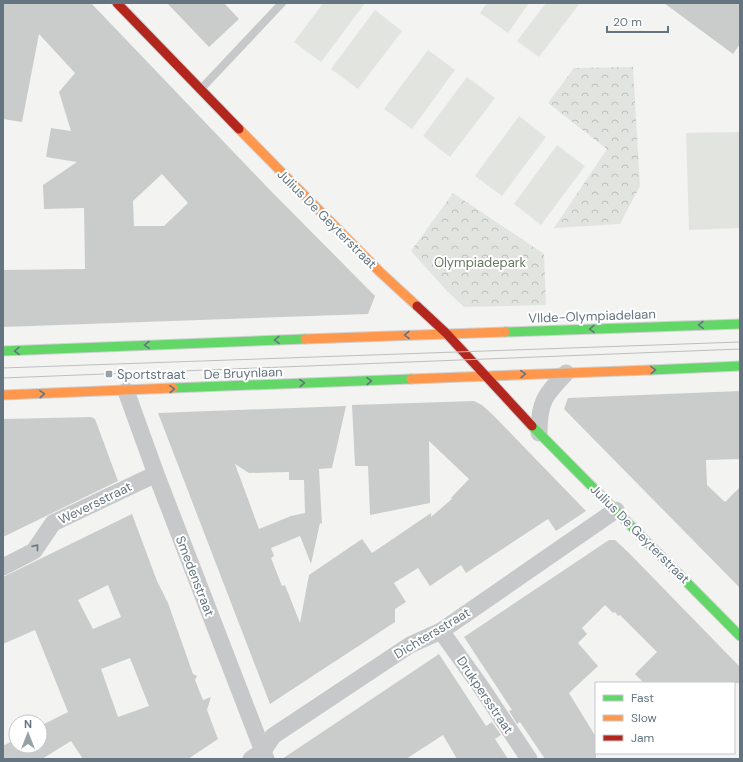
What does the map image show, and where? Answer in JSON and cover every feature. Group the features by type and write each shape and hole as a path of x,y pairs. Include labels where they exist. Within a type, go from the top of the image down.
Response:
{"main road":[{"name":"Julius De Geyterstraat","path":"117,3 200,90 380,272 446,333 539,433 740,636"},
{"name":"VIIde-Olympiadelaan","path":"446,333 740,324"},
{"path":"3,352 446,333"},
{"path":"484,375 740,366"},
{"name":"De Bruynlaan","path":"3,395 126,392 484,375"}],"street":[{"path":"539,433 541,405 550,390 566,373"},
{"name":"Smedenstraat","path":"126,392 260,756"},
{"name":"Weversstraat","path":"3,567 34,551 53,523 156,474"},
{"name":"Dichtersstraat","path":"260,756 273,736 410,645 441,631 616,510"},
{"name":"Drukpersstraat","path":"441,631 481,687 529,759"}],"lane":[{"path":"200,90 282,3"}],"green space":[{"path":"323,3 365,3 321,62 294,42"},
{"path":"487,3 529,3 508,33 480,13"},
{"path":"546,3 580,3 539,57 517,41"},
{"path":"375,10 402,31 358,89 331,69"},
{"path":"428,50 455,70 412,129 384,109"},
{"path":"633,67 640,186 620,224 554,228 607,149 548,103 574,68"},
{"path":"467,77 495,98 450,157 423,136"},
{"path":"519,116 546,137 502,196 475,176"},
{"path":"740,132 740,228 689,230 686,133"},
{"path":"557,145 585,166 541,225 514,204"},
{"name":"Olympiadepark","path":"453,193 544,254 546,305 464,307 446,290 411,251"}],"building":[{"path":"3,3 91,3 268,188 375,296 368,314 3,327 3,270 85,269 84,208 44,209 43,185 77,162 46,157 51,128 71,131 59,92 75,73 39,34 22,122 3,119","holes":["162,174 188,203 164,226 134,226 133,201"]},
{"path":"167,3 224,3 239,19 209,47"},
{"path":"664,3 740,3 740,44 733,54"},
{"path":"740,391 740,459 706,460 707,485 725,502 740,487 740,588 564,409 568,398"},
{"path":"474,401 482,405 492,414 586,511 556,531 548,519 466,573 461,565 430,586 418,568 394,583 406,602 395,609 395,622 270,704 158,413 346,406 332,468 319,469 322,524 320,523 311,564 300,536 271,548 274,556 271,558 282,586 285,585 300,623 309,575 362,539 372,553 431,513 431,517 453,498 450,499 469,479 429,441 430,503 370,515 368,466 355,466 352,405","holes":["235,464 249,473 289,472 289,480 304,480 305,513 291,516 259,529"]},
{"path":"91,417 95,419 118,481 3,537 3,419"},
{"path":"132,514 157,581 168,603 193,674 197,676 195,680 203,700 211,697 207,710 218,739 188,759 83,759 71,741 42,759 3,759 3,746 8,743 8,754 48,754 48,722 68,712 35,630 3,644 3,577","holes":["108,585 121,617 93,629 78,600","130,658 149,706 118,717 101,669"]},
{"path":"609,540 615,540 740,667 740,683 643,682 635,674 657,652 620,615 618,616 615,612 613,613 605,605 582,628 587,634 578,643 598,666 569,693 595,735 596,759 545,759 520,722 517,724 509,711 512,710 464,637"},
{"path":"439,654 486,726 492,722 501,735 495,739 508,759 457,759 443,735 406,759 282,759"}],"tram line":[{"path":"3,368 740,342"},
{"path":"3,378 740,349"}],"traffic: fast":[{"path":"505,332 740,324"},
{"path":"3,351 305,339"},
{"path":"650,370 740,366"},
{"path":"173,388 411,379"},
{"path":"532,426 740,636"}],"traffic: slow":[{"path":"239,129 380,272 417,306"},
{"path":"305,339 505,332"},
{"path":"411,379 650,370"},
{"path":"3,395 173,388"}],"traffic: jam":[{"path":"117,3 239,129"},
{"path":"417,306 446,333 532,426"}],"place":[{"name":"Sportstraat","path":"109,374"}]}
